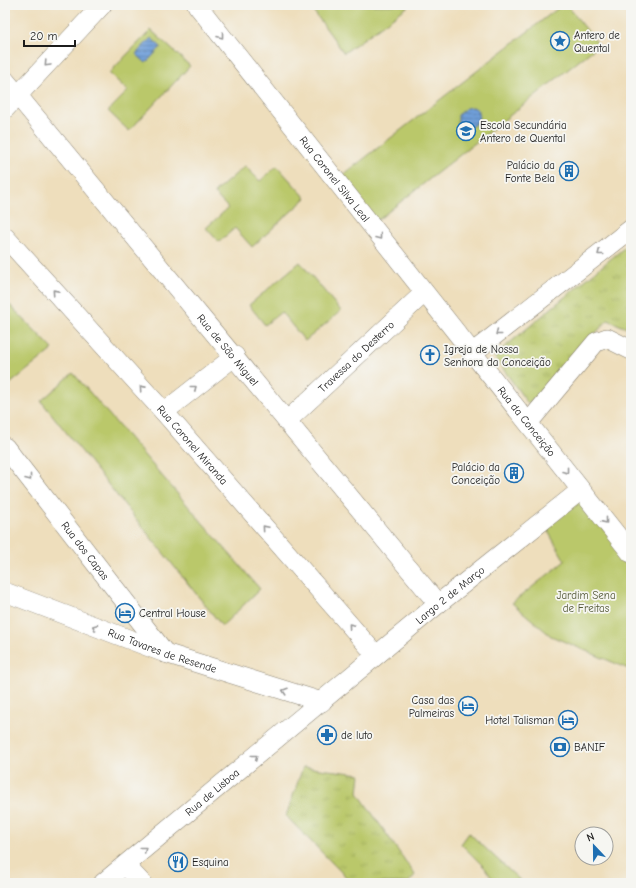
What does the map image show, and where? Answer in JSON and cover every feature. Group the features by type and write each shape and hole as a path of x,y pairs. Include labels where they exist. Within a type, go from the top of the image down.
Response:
{"street":[{"path":"11,103 102,5"},
{"name":"Rua Coronel Silva Leal","path":"197,5 472,353"},
{"name":"Rua de São Miguel","path":"5,80 11,103 235,356 438,604"},
{"path":"472,353 631,229"},
{"name":"Rua Coronel Miranda","path":"5,237 164,412 376,655"},
{"name":"Travessa do Desterro","path":"288,420 424,293"},
{"path":"529,422 596,342 607,338 631,350"},
{"name":"Rua da Conceição","path":"472,353 529,422 631,553"},
{"path":"164,412 235,356"},
{"name":"Rua dos Capas","path":"5,447 165,653"},
{"name":"Largo 2 de Março","path":"322,702 438,604 581,490"},
{"name":"Rua Tavares de Resende","path":"5,592 165,653 322,702"},
{"name":"Rua de Lisboa","path":"103,883 322,702"},
{"path":"125,864 142,883"}],"green space":[{"path":"309,5 410,5 344,53"},
{"path":"562,5 567,5 599,45 374,223 339,178"},
{"path":"151,30 190,66 129,131 108,111 128,91 109,73"},
{"path":"245,166 260,181 277,166 306,198 252,247 235,228 219,242 206,228 228,208 214,193"},
{"path":"631,242 631,330 608,320 528,404 494,356"},
{"path":"300,262 341,311 305,341 281,312 265,325 249,305"},
{"path":"5,300 53,349 5,388"},
{"path":"73,373 260,589 222,626 41,401"},
{"name":"Jardim Sena de Freitas","path":"581,499 631,564 631,670 551,636 512,603 565,561 545,526"},
{"path":"303,767 360,774 358,793 415,875 408,883 352,883 286,816"},
{"path":"469,833 523,883 495,883 485,868 461,844"}],"water":[{"path":"151,38 161,47 146,63 136,54"},
{"path":"473,107 478,110 479,118 474,125 466,129 458,125 458,115 466,108"}],"place":[{"name":"Antero de Quental","path":"560,41"},
{"name":"Escola Secundária Antero de Quental","path":"466,131"},
{"name":"Palácio da Fonte Bela","path":"569,171"},
{"name":"Igreja de Nossa Senhora da Conceição","path":"430,355"},
{"name":"Palácio da Conceição","path":"514,473"},
{"name":"Central House","path":"125,613"},
{"name":"Casa das Palmeiras","path":"468,706"},
{"name":"Hotel Talisman","path":"568,720"},
{"name":"de luto","path":"327,735"},
{"name":"BANIF","path":"560,747"},
{"name":"Esquina","path":"178,862"}]}
